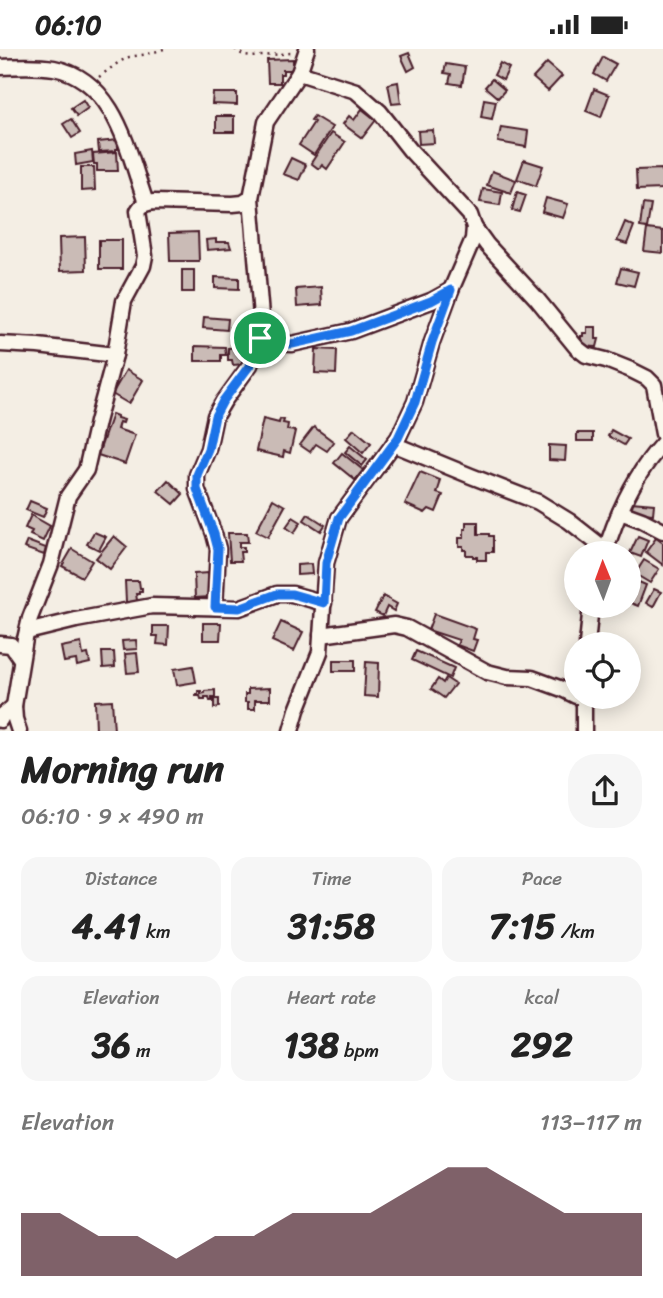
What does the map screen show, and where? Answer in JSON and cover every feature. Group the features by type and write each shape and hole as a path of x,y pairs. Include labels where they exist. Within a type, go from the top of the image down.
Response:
{"street":[{"path":"215,607 218,549 197,489 197,475 208,449 215,416 250,365 260,338 261,316 251,198 266,122 299,73 307,50"},
{"path":"0,67 54,68 75,76 96,89 119,126 146,203"},
{"path":"299,73 356,91 380,112 410,150 470,215 474,227 487,245 537,299 577,348 586,355 631,370 654,385 663,433"},
{"path":"19,731 14,706 30,618 51,564 68,496 86,470 115,355 124,301 143,266 144,246 138,211 146,203 233,204 243,203 251,198"},
{"path":"291,731 320,652 326,563 339,518 393,444 415,402 432,342 473,239 474,227"},
{"path":"260,338 275,343 292,344 351,331 431,301 451,290"},
{"path":"0,344 115,355"},
{"path":"610,541 626,496 663,443"},
{"path":"393,444 538,502 569,521 594,541"},
{"path":"620,513 663,531"},
{"path":"27,632 152,606 239,608 277,594 292,594 324,603"},
{"path":"321,635 394,625 407,628 486,672 507,677 532,678 564,690"},
{"path":"0,643 11,645 21,659"},
{"path":"0,720 14,706"},
{"path":"581,709 584,731"}],"path":[{"path":"88,84 107,73 118,62 164,49"},
{"path":"234,49 244,56 252,57 307,50"}],"building":[{"path":"409,53 415,67 408,71 401,56"},
{"path":"603,57 616,64 606,81 594,74"},
{"path":"293,59 293,70 283,70 280,83 268,83 267,60"},
{"path":"500,63 509,68 503,80 494,75"},
{"path":"547,63 562,76 548,91 533,78"},
{"path":"446,64 465,67 462,85 449,83 451,74 444,73"},
{"path":"492,79 505,90 498,98 485,87"},
{"path":"398,82 401,103 392,104 388,84"},
{"path":"594,89 609,95 601,117 586,111"},
{"path":"213,93 237,93 237,105 212,104"},
{"path":"484,99 496,101 492,119 481,117"},
{"path":"83,100 88,108 77,116 71,108"},
{"path":"362,109 376,120 362,138 343,124 349,116 354,120"},
{"path":"216,116 234,116 234,132 216,132"},
{"path":"314,116 332,127 314,155 299,145 314,122 311,120"},
{"path":"71,119 80,133 72,138 63,124"},
{"path":"501,127 528,131 526,147 498,142"},
{"path":"433,130 434,143 419,144 418,131"},
{"path":"331,133 345,142 327,169 322,165 319,169 311,163"},
{"path":"118,140 116,151 99,152 98,142"},
{"path":"92,151 93,162 76,165 75,154"},
{"path":"117,152 118,171 97,171 93,154"},
{"path":"291,158 306,165 299,180 283,174"},
{"path":"524,160 543,166 536,186 517,179"},
{"path":"81,167 94,167 95,190 81,191"},
{"path":"662,169 662,189 637,190 636,170"},
{"path":"492,171 516,180 511,193 487,185"},
{"path":"483,189 502,192 500,205 480,202"},
{"path":"517,192 526,195 520,212 512,210"},
{"path":"546,198 568,204 563,218 542,212"},
{"path":"643,204 651,205 647,228 640,227"},
{"path":"625,222 634,226 627,244 617,241"},
{"path":"647,229 663,231 663,253 644,251"},
{"path":"198,232 199,261 170,261 169,233"},
{"path":"85,237 86,270 60,271 59,238"},
{"path":"216,239 216,242 229,242 231,248 207,250 206,240"},
{"path":"99,240 122,240 122,269 99,269"},
{"path":"621,268 638,272 634,286 617,282"},
{"path":"182,270 194,270 194,292 182,292"},
{"path":"215,277 239,278 239,289 215,288"},
{"path":"321,287 322,305 297,307 296,289"},
{"path":"204,317 228,319 227,330 203,328"},
{"path":"587,327 596,327 596,339 599,339 597,347 579,346 581,336 587,333"},
{"path":"195,346 225,347 226,355 221,355 221,361 195,361"},
{"path":"243,347 244,364 233,365 232,360 228,360 228,348"},
{"path":"316,349 337,350 336,374 315,373"},
{"path":"126,370 143,380 129,404 112,394"},
{"path":"112,414 124,420 123,423 119,422 117,429 135,435 125,464 98,455"},
{"path":"263,419 279,423 280,419 284,420 283,423 288,424 287,430 295,431 290,453 284,451 283,457 256,451"},
{"path":"314,427 334,442 327,451 316,444 310,452 300,445"},
{"path":"354,429 371,443 363,453 346,438"},
{"path":"611,430 628,439 624,445 608,436"},
{"path":"577,433 593,433 593,441 577,441"},
{"path":"549,445 566,446 565,461 549,460"},
{"path":"350,446 367,460 362,466 345,452"},
{"path":"342,453 363,470 355,480 334,463"},
{"path":"420,472 440,480 437,493 443,495 436,512 429,509 425,513 405,504"},
{"path":"168,480 183,494 174,504 158,491"},
{"path":"273,499 285,506 268,537 256,531"},
{"path":"30,501 47,508 43,517 26,510"},
{"path":"631,502 654,504 653,514 631,512"},
{"path":"308,514 325,525 321,531 304,520"},
{"path":"31,515 50,526 43,541 30,535 32,531 25,528"},
{"path":"293,517 301,522 294,533 286,527"},
{"path":"466,522 478,522 478,534 493,536 493,552 486,552 486,560 477,560 473,555 466,555 463,546 459,546 459,538 464,538"},
{"path":"94,532 106,537 99,550 87,544"},
{"path":"228,533 247,533 248,542 239,542 239,547 244,547 244,552 240,552 241,561 230,561"},
{"path":"114,536 127,547 110,569 96,558"},
{"path":"638,536 648,540 641,557 641,541 636,541"},
{"path":"656,538 663,543 663,565 646,552"},
{"path":"27,541 46,548 44,555 24,548"},
{"path":"72,549 92,561 82,577 62,566"},
{"path":"644,560 659,569 650,583 641,578 641,565"},
{"path":"311,564 312,574 297,575 297,565"},
{"path":"208,573 210,597 195,598 194,574"},
{"path":"125,581 139,581 142,591 136,594 139,603 126,602"},
{"path":"641,583 646,585 641,598"},
{"path":"654,589 661,592 653,607 646,603"},
{"path":"383,596 397,604 394,611 387,607 383,616 375,612"},
{"path":"434,614 476,629 473,639 477,640 473,651 457,645 459,640 428,630"},
{"path":"281,622 303,632 294,651 272,641"},
{"path":"203,623 221,623 220,640 203,640"},
{"path":"153,626 169,626 168,645 157,644 158,636 153,636"},
{"path":"136,640 137,649 123,650 122,641"},
{"path":"81,643 83,655 88,654 90,663 77,666 76,660 64,662 61,647"},
{"path":"416,651 454,668 450,678 412,660"},
{"path":"102,652 114,652 115,667 103,668"},
{"path":"137,653 139,672 127,673 125,654"},
{"path":"333,660 355,660 355,671 333,671"},
{"path":"366,662 379,663 378,697 364,696"},
{"path":"193,666 196,682 177,685 174,669"},
{"path":"446,678 455,684 444,698 431,689 438,679 443,683"},
{"path":"270,688 270,700 255,700 255,709 248,709 245,694 248,694 248,689"},
{"path":"215,690 219,707 214,708 214,697 210,701 209,697 201,699 196,696 198,691 201,691 201,694"},
{"path":"112,700 114,731 96,731 95,701"}],"route":[{"path":"451,290 432,342 415,402 398,438 339,518 326,563 324,603 292,594 277,594 239,608 215,607 218,549 197,489 197,475 208,449 215,416 250,365 260,338 275,343 292,344 351,331 396,316 451,290"}]}
